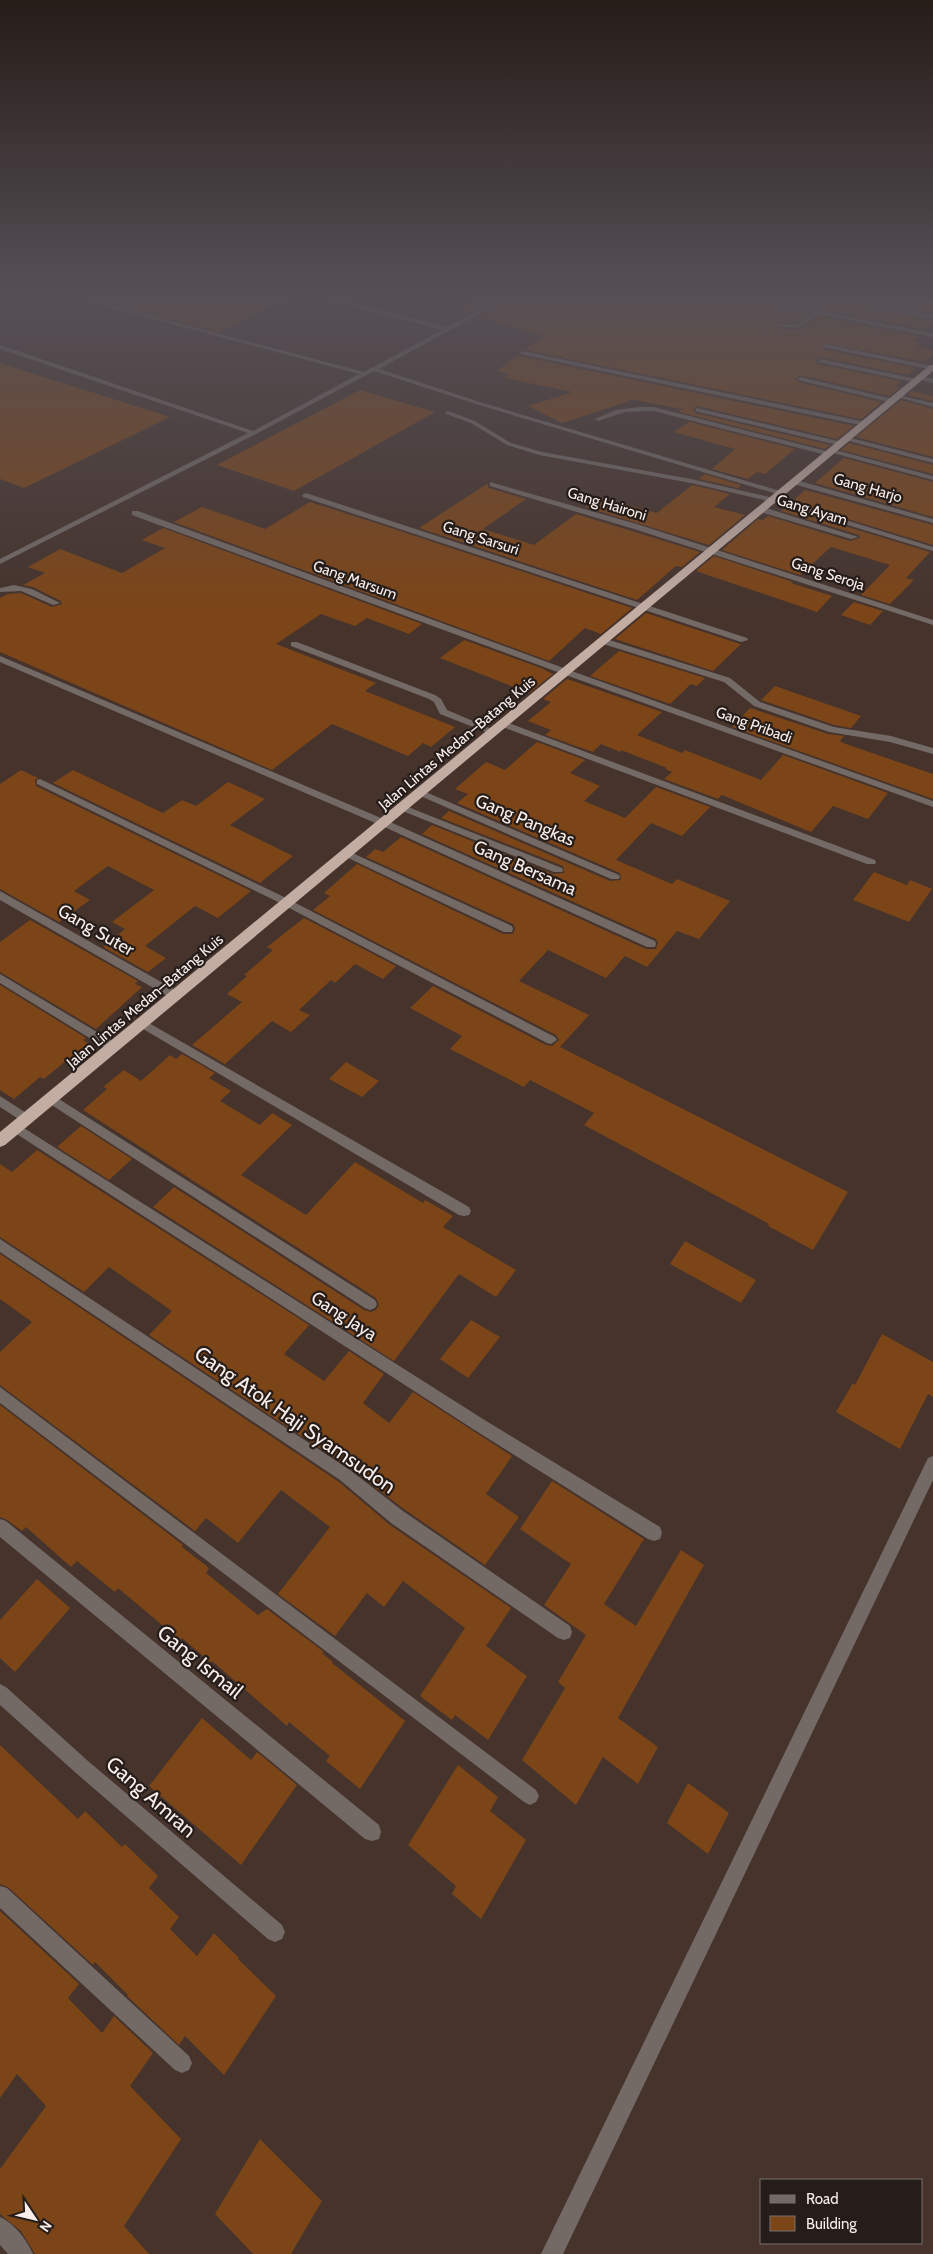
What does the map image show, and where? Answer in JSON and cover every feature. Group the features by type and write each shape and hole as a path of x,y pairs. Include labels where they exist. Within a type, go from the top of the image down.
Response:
{"highway":[{"name":"Jalan Lintas Medan–Batang Kuis","path":"0,1142 142,1022 348,854 603,641 647,607 895,400"}],"street":[{"path":"157,400 254,433"},
{"path":"0,562 316,400"},
{"path":"474,400 778,497 933,549"},
{"path":"750,400 865,424"},
{"path":"903,400 933,405"},
{"path":"598,419 627,409 654,409 838,447 933,461"},
{"path":"697,410 838,447 933,478"},
{"path":"448,413 473,422 509,444 541,454 778,497"},
{"name":"Gang Harjo","path":"796,482 933,521"},
{"name":"Gang Haironi","path":"493,484 713,551"},
{"name":"Gang Sarsuri","path":"306,495 744,640"},
{"name":"Gang Ayam","path":"763,510 854,537"},
{"name":"Gang Marsum","path":"135,513 566,672"},
{"name":"Gang Seroja","path":"713,551 933,623"},
{"path":"0,590 13,587 20,588 56,603"},
{"path":"603,641 727,680 757,704 832,730 891,739 933,752"},
{"path":"294,644 436,699 443,712 494,732"},
{"name":"Gang Bersama","path":"0,659 384,823 651,944"},
{"name":"Gang Pribadi","path":"566,672 933,804"},
{"path":"503,724 871,862"},
{"path":"40,782 286,903 551,1040"},
{"name":"Gang Pangkas","path":"421,793 616,877"},
{"path":"403,808 558,870"},
{"path":"348,854 508,929"},
{"name":"Gang Suter","path":"0,895 175,995"},
{"path":"0,978 114,1047"},
{"path":"142,1022 464,1211"},
{"path":"52,1099 370,1304"},
{"name":"Gang Jaya","path":"0,1101 21,1124 478,1424 654,1533"},
{"name":"Gang Atok Haji Syamsudon","path":"0,1245 345,1475 397,1517 564,1632"},
{"path":"0,1394 530,1796"},
{"path":"552,2254 933,1463"},
{"name":"Gang Ismail","path":"0,1527 372,1832"},
{"name":"Gang Amran","path":"0,1693 82,1767 275,1932"},
{"path":"0,1895 182,2063"},
{"path":"0,2228 22,2254"}],"building":[{"path":"0,400 117,400 170,417 24,488 0,479"},
{"path":"341,400 395,400 435,412 294,491 217,465"},
{"path":"547,400 629,400 562,423 528,406"},
{"path":"636,400 731,400 854,426 837,439 697,406 693,410 695,413 830,445 825,449 679,412 682,409"},
{"path":"769,400 874,400 882,402 861,419"},
{"path":"901,400 933,409 933,457 856,437"},
{"path":"689,422 795,449 765,474 757,472 748,479 712,469 735,449 674,432"},
{"path":"849,443 933,465 933,474 841,450"},
{"path":"844,458 933,482 933,517 815,483"},
{"path":"705,474 741,485 738,488 699,479"},
{"path":"487,484 489,488 526,499 483,529 534,545 576,514 700,552 682,567 676,566 637,600 419,528"},
{"path":"692,485 730,494 714,507 745,515 709,545 585,507 599,497 657,513"},
{"path":"805,490 933,525 933,545 792,502"},
{"path":"310,502 632,608 601,634 585,628 549,661 174,522 202,507 265,529"},
{"path":"785,508 930,552 906,578 914,580 890,604 861,595 890,565 831,547 800,575 722,550 758,519 763,520 768,516 850,541 860,538 859,535 781,511"},
{"path":"163,528 422,624 409,634 367,618 355,626 321,614 276,644 376,683 365,691 455,727 431,747 423,743 408,756 332,724 272,770 0,652 0,598 8,594 21,593 52,607 62,604 61,601 33,587 23,585 45,573 28,567 60,549 122,573 165,548 142,540"},
{"path":"714,556 832,596 817,612 696,571"},
{"path":"854,602 883,611 870,625 841,615"},
{"path":"646,613 741,644 713,671 615,639"},
{"path":"464,640 553,674 529,693 440,658"},
{"path":"619,651 705,678 697,686 691,684 670,704 590,676"},
{"path":"567,679 662,712 637,735 682,753 685,750 761,780 783,755 888,793 868,819 833,806 811,832 722,795 718,799 664,779 672,772 665,769 667,768 621,750 620,752 601,744 593,752 545,735 551,730 528,721 551,702 543,699"},
{"path":"775,686 861,716 851,728 834,725 761,700"},
{"path":"750,708 828,734 844,736 840,741 843,743 933,774 933,799 732,727"},
{"path":"537,742 585,760 570,773 600,786 584,801 625,818 656,787 710,807 682,836 651,823 616,860 672,884 677,879 730,901 699,939 677,931 647,967 625,956 606,978 548,950 519,981 589,1015 560,1047 848,1192 813,1250 768,1226 769,1224 584,1125 594,1113 530,1080 524,1087 450,1049 462,1036 410,1008 433,986 546,1045 552,1046 559,1040 556,1035 313,910 330,896 324,893 357,864 503,934 513,934 515,928 513,924 366,857 375,849 383,852 401,837 646,949 656,949 658,943 656,939 422,834 432,825 553,874 564,873 563,866 441,818 449,811 610,881 621,880 620,873 457,803 468,794 455,789 486,762 505,770"},
{"path":"21,770 38,778 35,780 36,786 251,891 218,918 195,906 145,946 166,958 148,972 103,947 125,929 112,922 154,890 108,866 74,891 90,900 59,922 0,889 0,784"},
{"path":"73,770 163,813 182,800 196,806 228,782 265,799 230,825 293,856 260,883 53,783"},
{"path":"874,872 907,885 910,880 932,889 909,922 853,900"},
{"path":"304,918 396,966 383,979 355,964 335,983 331,980 299,1010 310,1015 291,1032 272,1021 225,1064 192,1045 242,1002 227,994 247,976 244,975 273,950 267,947"},
{"path":"30,920 138,981 135,984 142,987 96,1029 0,972 0,942"},
{"path":"0,985 86,1038 83,1040 91,1045 72,1061 68,1059 44,1079 40,1077 14,1099 0,1090"},
{"path":"182,1054 215,1073 209,1078 231,1091 220,1101 260,1125 272,1113 292,1125 241,1175 306,1215 355,1162 423,1203 425,1200 453,1216 443,1227 516,1270 496,1297 459,1274 394,1361 153,1207 174,1187 364,1310 371,1312 376,1310 379,1305 376,1298 83,1110 107,1089 103,1087 124,1070 141,1081 170,1055 176,1059"},
{"path":"346,1062 379,1081 362,1097 329,1079"},
{"path":"81,1126 132,1159 109,1180 57,1147"},
{"path":"37,1150 309,1325 284,1354 324,1381 349,1351 384,1374 363,1403 389,1423 413,1392 512,1456 486,1494 519,1517 485,1565 404,1509 351,1469 149,1335 172,1311 109,1267 84,1292 0,1237 0,1164 12,1172"},
{"path":"685,1241 756,1280 741,1303 670,1264"},
{"path":"0,1254 339,1482 390,1525 511,1608 486,1646 527,1676 488,1740 455,1715 452,1720 420,1696 465,1628 403,1581 384,1607 367,1593 335,1636 278,1594 330,1527 281,1490 238,1543 206,1518 195,1531 0,1385 0,1352 32,1322 0,1299"},
{"path":"471,1320 500,1337 468,1378 440,1359"},
{"path":"882,1334 933,1362 933,1397 928,1394 900,1449 836,1412 853,1383 855,1385"},
{"path":"0,1405 183,1545 182,1547 209,1568 206,1573 258,1615 267,1609 324,1652 322,1653 332,1663 405,1721 360,1789 326,1761 330,1756 289,1722 287,1726 212,1661 210,1662 182,1638 180,1640 118,1588 115,1592 77,1561 71,1567 26,1527 22,1531 0,1517"},
{"path":"552,1481 644,1539 604,1604 636,1626 681,1550 704,1565 618,1718 658,1747 638,1784 603,1757 576,1805 522,1760 565,1688 558,1682 586,1635 544,1605 571,1564 520,1529"},
{"path":"37,1579 70,1608 15,1672 0,1658 0,1620"},
{"path":"202,1718 251,1760 257,1752 297,1785 241,1865 149,1786"},
{"path":"0,1745 78,1819 85,1811 122,1847 125,1844 158,1876 149,1888 179,1917 170,1929 197,1956 214,1933 276,1996 224,2075 185,2036 179,2045 127,1996 95,1962 93,1965 8,1887 0,1884"},
{"path":"458,1765 498,1797 490,1811 526,1840 481,1919 452,1894 456,1886 408,1845"},
{"path":"688,1783 729,1813 708,1854 667,1823"},
{"path":"0,1911 79,1984 68,1998 102,2033 114,2016 153,2053 130,2086 181,2139 124,2226 149,2254 35,2254 21,2231 0,2214 0,2169 46,2106 17,2074 0,2098"},
{"path":"260,2139 322,2201 291,2254 253,2254 215,2214"}]}
